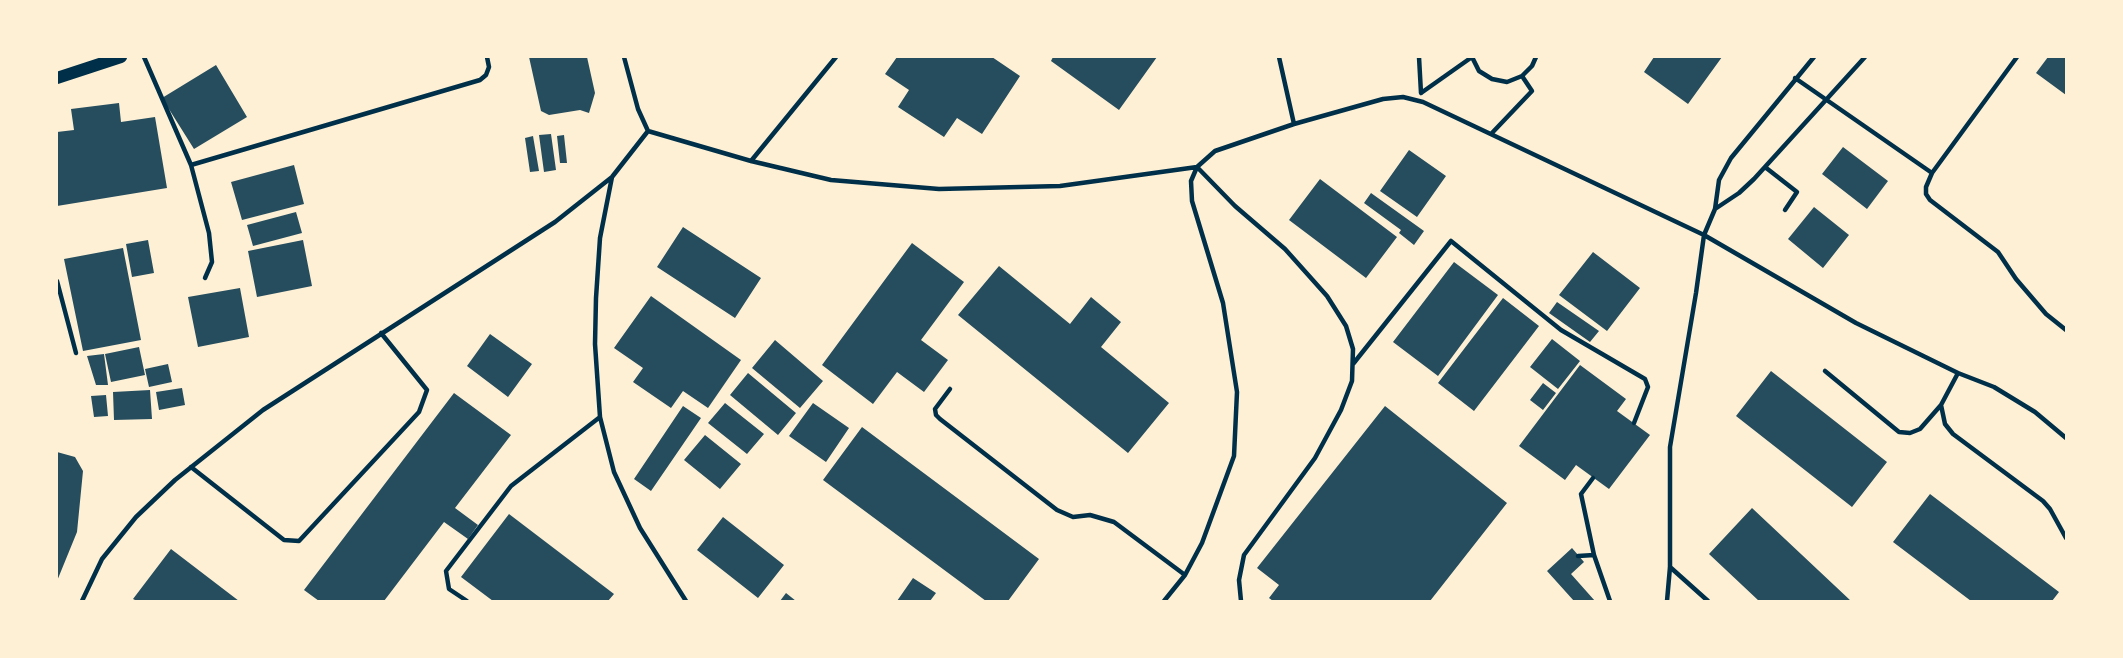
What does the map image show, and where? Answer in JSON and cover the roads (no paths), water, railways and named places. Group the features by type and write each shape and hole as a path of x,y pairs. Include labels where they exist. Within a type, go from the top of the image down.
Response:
{"main road":[{"path":"57,78 121,57"}],"lane":[{"path":"144,57 191,165 209,233 212,262 205,278"},
{"path":"191,165 480,80 486,75 489,67 488,57"},
{"path":"624,57 648,131"},
{"path":"751,160 836,57"},
{"path":"1279,57 1294,124"},
{"path":"1419,57 1423,102"},
{"path":"1421,93 1472,57 1479,71 1492,80 1507,82 1522,76 1532,66 1536,57"},
{"path":"1667,601 1670,567 1670,447 1704,235 1716,209 1719,180 1731,158 1814,57"},
{"path":"1716,209 1739,193 1765,167 1864,57"},
{"path":"2008,57 2016,59 1932,173 1926,187 1926,194 1930,200 1998,252 2016,279 2046,314 2066,330"},
{"path":"1491,134 1532,91 1522,76"},
{"path":"1795,78 1932,173"},
{"path":"1164,601 1185,575 1202,543 1234,456 1237,392 1223,303 1192,201 1191,181 1197,166 1215,151 1294,124 1383,99 1403,97 1423,102 1704,235 1856,323 1958,373 2005,393 2035,412 2066,438"},
{"path":"648,131 831,180 939,189 1060,186 1197,166"},
{"path":"82,601 102,559 136,517 190,467 263,410 555,222 612,177 648,131"},
{"path":"1197,166 1235,206 1285,249 1327,296 1346,326 1353,349 1352,381 1341,410 1315,458 1244,555 1239,580 1241,601"},
{"path":"1765,167 1797,192 1785,210"},
{"path":"612,177 600,237 596,298 595,344 600,417 614,472 640,528 686,601"},
{"path":"1353,364 1451,241 1561,330 1645,379 1648,387 1634,423"},
{"path":"57,281 76,353"},
{"path":"190,467 284,540 299,541 420,412 427,390 381,333"},
{"path":"1825,371 1899,432 1910,434 1920,429 1941,405 1958,373"},
{"path":"950,389 936,405 935,412 949,426 1057,510 1073,517 1090,515 1114,522 1185,575"},
{"path":"1941,405 1945,424 1953,434 2043,501 2066,538"},
{"path":"467,601 449,589 446,571 511,486 600,417"},
{"path":"1593,478 1581,494 1594,555 1611,601"},
{"path":"1578,556 1594,555"},
{"path":"1670,567 1708,601"}]}
